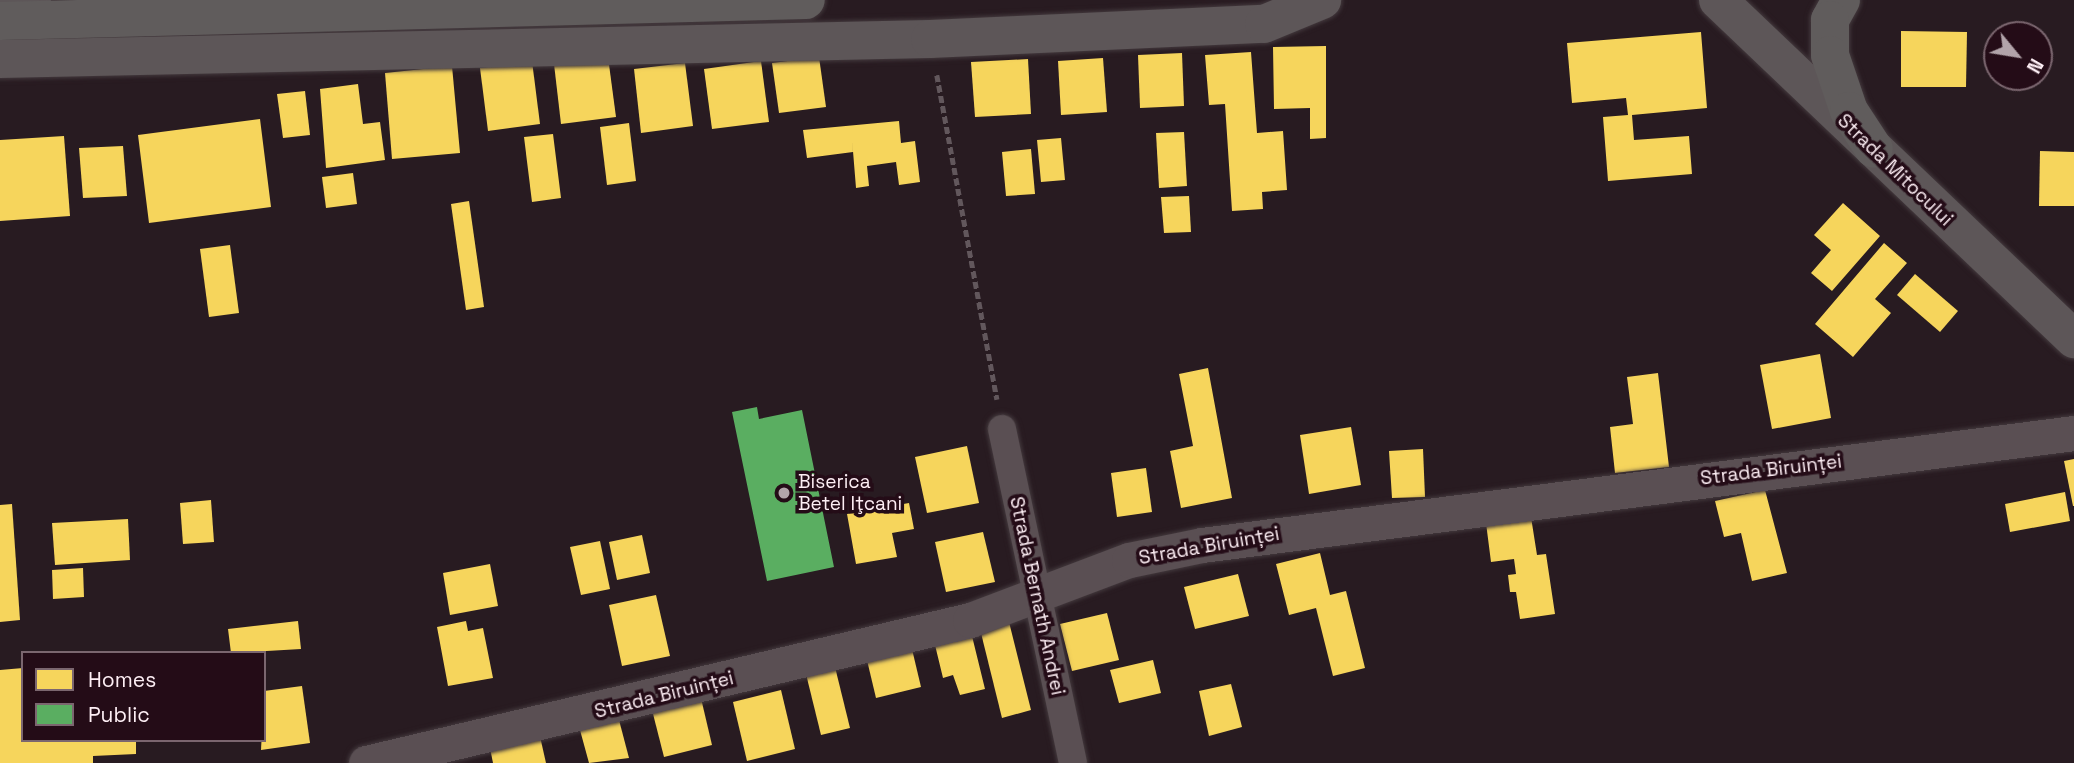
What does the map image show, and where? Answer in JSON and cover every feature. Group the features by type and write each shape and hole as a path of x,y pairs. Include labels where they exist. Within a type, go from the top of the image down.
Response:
{"main road":[{"path":"0,2 32,0"},
{"path":"0,21 806,0"},
{"path":"0,59 930,39 1264,24 1322,0"},
{"name":"Strada Mitocului","path":"1718,0 2074,339"},
{"path":"1841,0 1830,20 1830,55 1849,111 1874,149"}],"street":[{"name":"Strada Bernath Andrei","path":"1002,429 1073,763"},
{"name":"Strada Biruinței","path":"366,763 957,623 1039,597 1129,560 1202,545 2074,433"}],"path":[{"path":"930,39 1002,429"}],"building: Homes":[{"path":"1901,31 1967,32 1966,87 1901,87"},
{"path":"1701,32 1707,108 1632,115 1634,140 1689,136 1692,174 1608,181 1603,117 1628,115 1626,98 1572,103 1567,43"},
{"path":"1326,46 1326,138 1310,139 1310,108 1274,109 1273,47"},
{"path":"1251,52 1257,133 1283,131 1287,190 1262,192 1263,209 1232,211 1225,104 1209,105 1205,55"},
{"path":"1182,53 1184,106 1140,108 1138,55"},
{"path":"608,57 616,117 561,124 554,64"},
{"path":"819,57 826,107 779,113 772,63"},
{"path":"1103,58 1107,112 1061,115 1058,61"},
{"path":"1028,59 1031,114 975,117 971,62"},
{"path":"532,61 540,124 488,131 480,68"},
{"path":"761,61 769,122 712,129 704,69"},
{"path":"685,63 693,126 641,133 634,69"},
{"path":"452,66 460,153 392,159 385,73"},
{"path":"358,84 363,124 380,122 385,160 326,168 320,89"},
{"path":"305,91 310,135 283,138 277,94"},
{"path":"260,119 271,207 149,223 138,135"},
{"path":"899,121 901,143 915,141 920,182 899,185 896,162 867,166 869,186 856,188 852,139 853,152 807,158 803,130"},
{"path":"629,123 636,181 607,185 600,127"},
{"path":"1184,132 1187,186 1159,188 1156,133"},
{"path":"553,134 561,198 532,202 524,137"},
{"path":"64,136 70,216 0,221 0,140"},
{"path":"1061,138 1065,180 1041,182 1037,140"},
{"path":"123,146 127,196 83,198 79,148"},
{"path":"1031,149 1035,194 1006,196 1002,152"},
{"path":"2040,151 2074,152 2074,206 2039,206"},
{"path":"353,173 357,204 326,208 322,177"},
{"path":"1189,196 1191,232 1164,233 1161,197"},
{"path":"469,201 484,307 466,310 451,204"},
{"path":"1843,203 1880,236 1832,291 1811,273 1831,250 1814,235"},
{"path":"1884,243 1907,263 1875,299 1891,313 1853,357 1815,324"},
{"path":"230,245 239,313 209,317 200,249"},
{"path":"1915,274 1958,311 1940,332 1897,295"},
{"path":"1820,354 1831,418 1772,429 1760,365"},
{"path":"1208,368 1232,498 1181,508 1170,451 1193,446 1179,374"},
{"path":"1658,373 1669,467 1615,473 1610,427 1633,424 1627,377"},
{"path":"1351,427 1361,485 1309,494 1300,435"},
{"path":"967,446 979,503 927,513 915,457"},
{"path":"1423,449 1425,497 1392,498 1389,451"},
{"path":"2074,459 2074,506 2073,506 2064,461"},
{"path":"1146,468 1152,512 1117,517 1111,473"},
{"path":"1765,490 1787,573 1752,581 1741,533 1724,537 1715,501"},
{"path":"2065,492 2070,521 2010,532 2005,504"},
{"path":"211,500 214,542 183,544 180,503"},
{"path":"909,503 914,529 892,533 897,557 856,564 847,514"},
{"path":"12,504 20,620 0,622 0,505"},
{"path":"1531,517 1537,555 1546,554 1555,614 1520,619 1516,592 1510,592 1508,575 1516,574 1514,559 1491,562 1486,523"},
{"path":"128,519 130,560 55,565 52,523"},
{"path":"983,532 995,582 946,592 935,542"},
{"path":"642,535 650,573 617,580 609,542"},
{"path":"600,541 610,589 581,595 570,547"},
{"path":"1320,553 1330,595 1346,591 1365,668 1333,676 1316,608 1289,615 1276,564"},
{"path":"490,564 498,606 450,615 443,573"},
{"path":"83,568 84,597 53,599 52,570"},
{"path":"1238,574 1249,616 1195,629 1184,587"},
{"path":"656,595 670,656 622,666 609,605"},
{"path":"1107,613 1119,660 1072,671 1060,624"},
{"path":"298,621 301,649 231,651 228,629"},
{"path":"466,621 468,631 483,628 493,678 448,686 437,627"},
{"path":"1009,622 1031,710 1002,718 980,629"},
{"path":"972,636 985,689 960,695 953,675 943,678 935,645"},
{"path":"911,645 921,687 876,698 866,656"},
{"path":"1153,660 1161,693 1119,703 1110,670"},
{"path":"835,667 850,728 821,735 806,674"},
{"path":"21,668 21,742 136,742 136,754 93,756 93,763 0,763 0,670"},
{"path":"1231,684 1242,727 1209,736 1199,691"},
{"path":"302,686 310,743 261,750 261,742 266,742 266,691"},
{"path":"781,690 795,749 747,761 733,702"},
{"path":"700,694 712,745 664,757 651,706"},
{"path":"619,720 629,758 589,763 580,730"},
{"path":"539,732 546,763 493,763 489,743"}],"building: Public":[{"name":"Biserica Betel Iţcani","path":"757,407 759,419 802,410 834,567 767,581 732,412"}],"place":[{"name":"Biserica Betel Iţcani","path":"784,493"}]}
